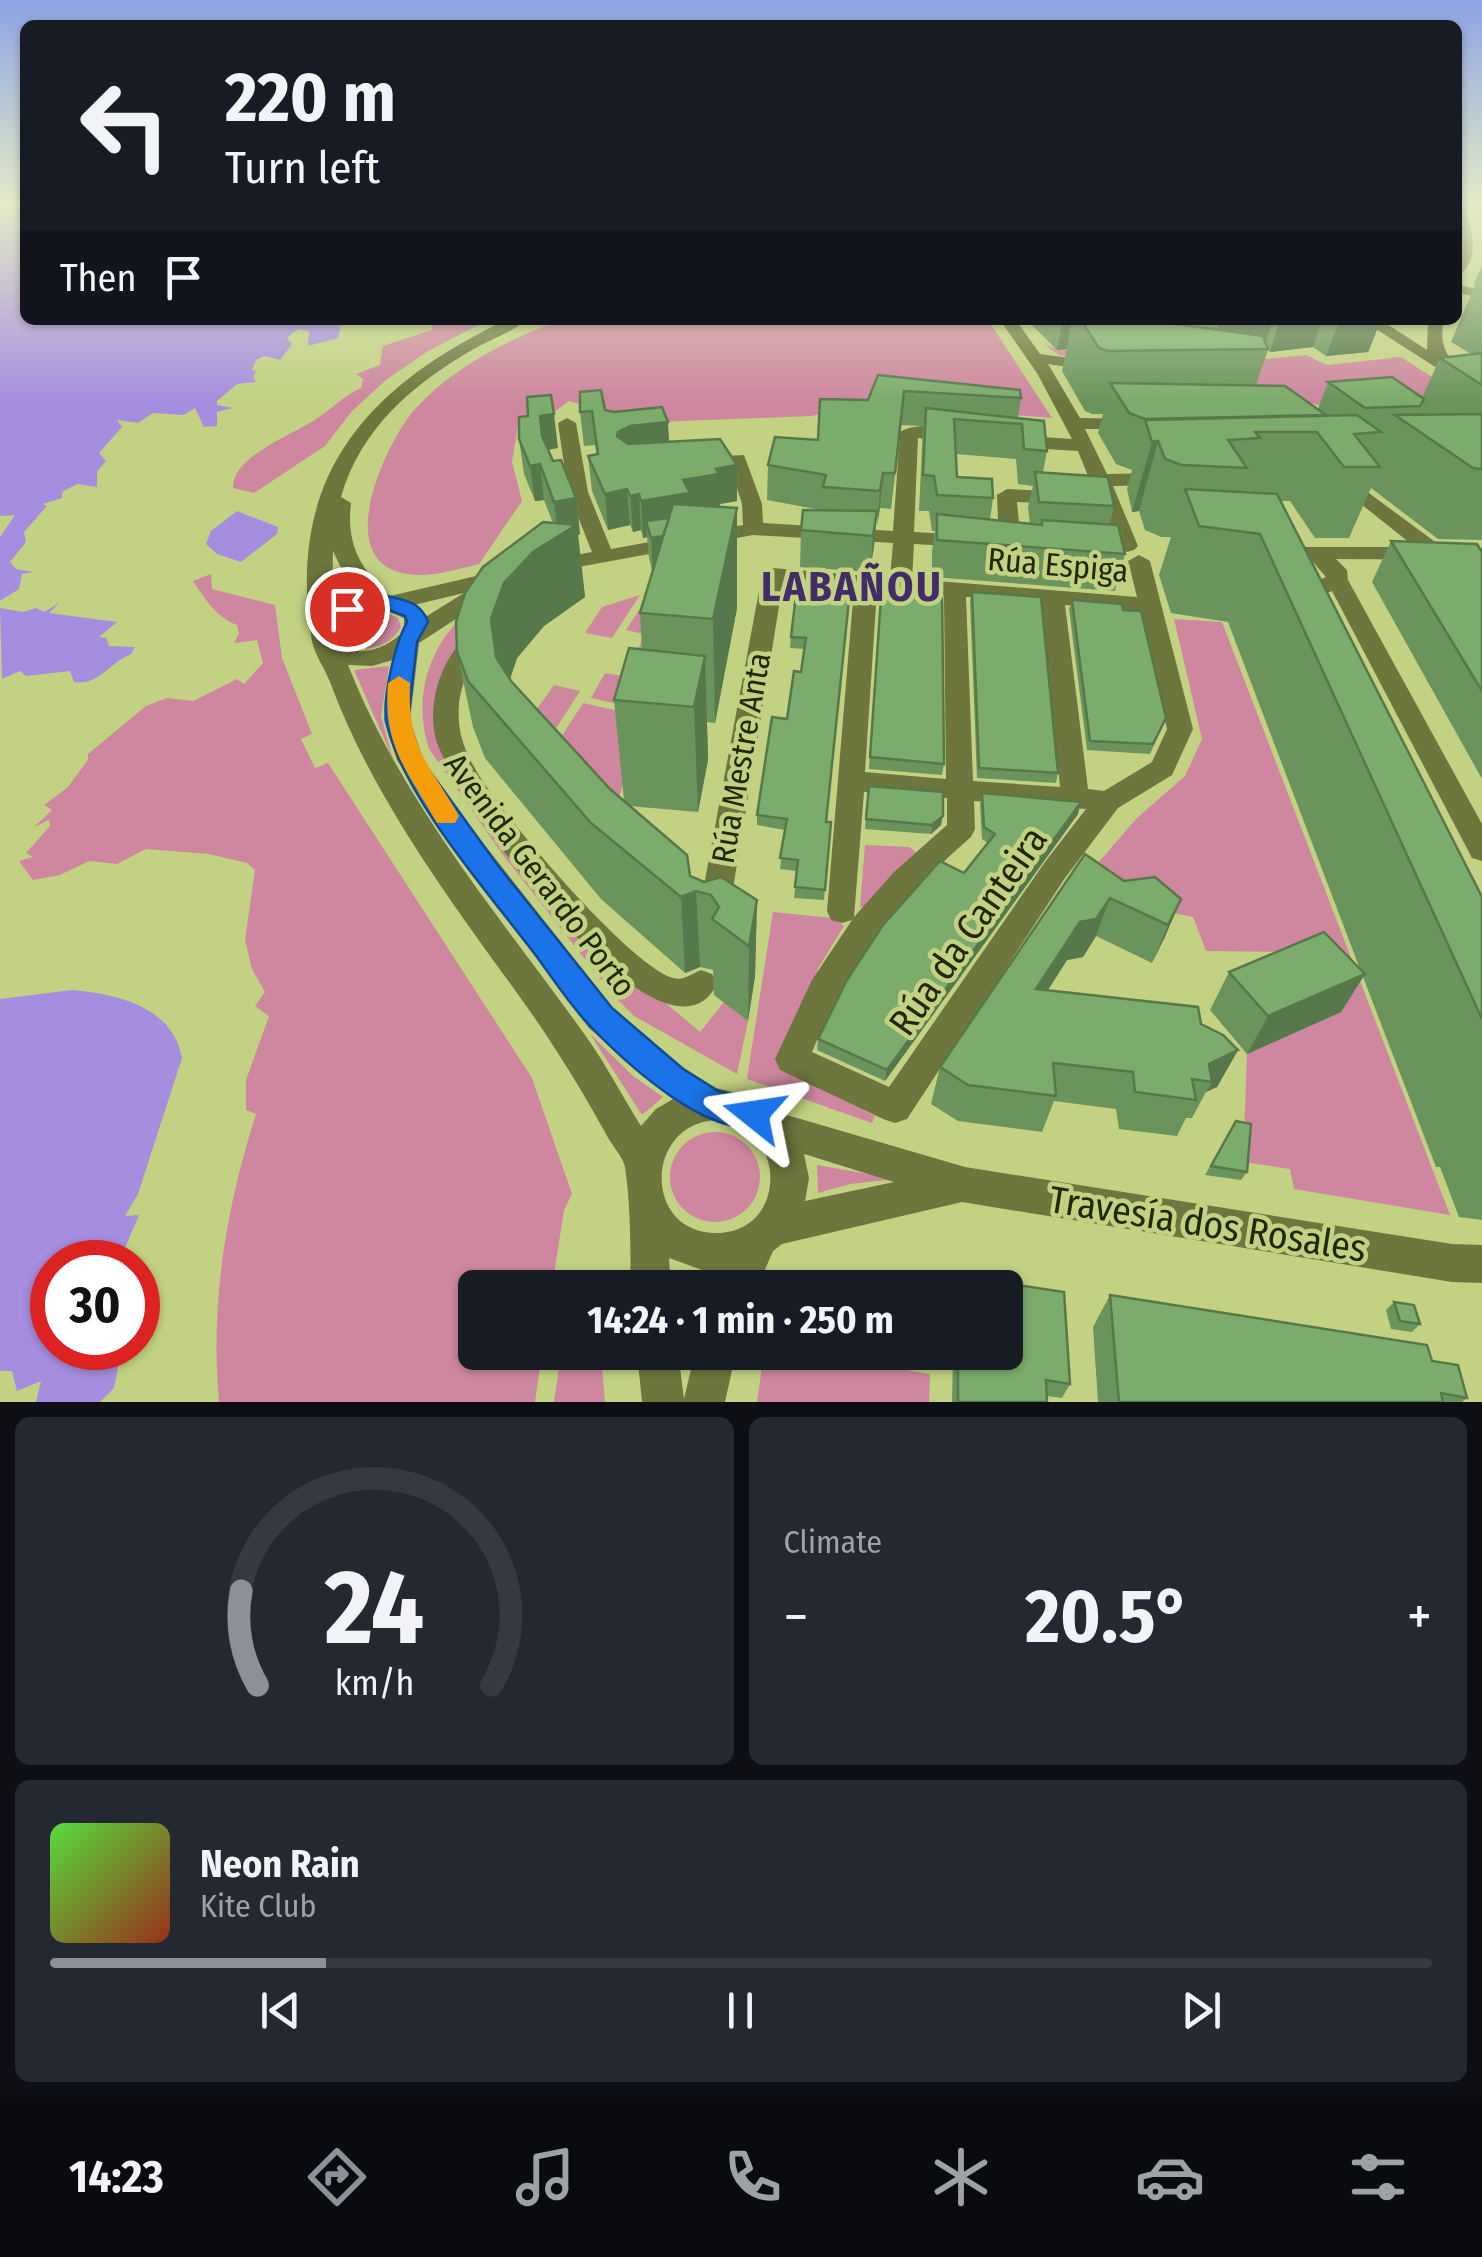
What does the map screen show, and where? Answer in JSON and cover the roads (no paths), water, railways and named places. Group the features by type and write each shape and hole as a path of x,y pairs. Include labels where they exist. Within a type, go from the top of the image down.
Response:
{"street":[{"name":"Avenida Gerardo Porto","path":"509,325 423,372 380,409 353,442 334,479 321,536 327,640 345,696 412,818 587,1065 622,1132 643,1160"},
{"path":"411,637 415,614 389,602 350,570 342,552 340,510 352,466 386,417 424,382 472,351 526,325"},
{"path":"850,781 1108,801 1163,768 1180,730 1138,554 1075,423 1037,358 1012,325"},
{"path":"1378,325 1473,380"},
{"path":"1381,325 1432,349 1473,380 1482,392"},
{"path":"1432,349 1434,325"},
{"path":"1392,334 1432,349"},
{"path":"1037,358 1113,369"},
{"path":"567,423 578,492 597,555"},
{"path":"1075,423 1154,424"},
{"path":"901,585 900,537 909,432 1087,446"},
{"path":"685,465 737,459 752,504 753,528"},
{"path":"1374,474 1328,473 1436,554"},
{"path":"1103,480 1182,478"},
{"path":"1010,544 1007,494 1110,500"},
{"path":"535,580 597,555 753,528 1038,546"},
{"path":"1233,557 1262,558 1285,548 1310,552 1482,554"},
{"path":"1096,552 1138,554"},
{"path":"1310,552 1330,563 1482,850"},
{"path":"1262,558 1268,575 1285,585 1318,590 1337,578 1379,568 1482,570"},
{"path":"515,574 411,637 367,658 327,640 347,609 389,602 515,574"},
{"name":"Rúa Espiga","path":"773,575 1150,605"},
{"name":"Rúa Mestre Anta","path":"708,942 773,575"},
{"path":"842,911 866,582"},
{"path":"1285,585 1298,617"},
{"path":"954,589 959,790"},
{"path":"1053,598 1076,799"},
{"path":"498,617 469,646 455,669 445,704 452,750 466,778 565,899 630,964 672,993 691,993 701,984"},
{"name":"Avenida Gerardo Porto","path":"411,637 397,720 410,760 440,808 601,1018 672,1079 712,1104"},
{"name":"Rúa da Canteira","path":"959,790 961,828 918,864 848,944 818,993 792,1059 896,1107 1056,870 1108,801"},
{"path":"650,1270 647,1210 641,1186 643,1160 653,1139 668,1122 689,1110 712,1104 754,1114 770,1127 790,1165 790,1187 784,1208 765,1233 746,1270"},
{"name":"Travesía dos Rosales","path":"770,1127 965,1185 1472,1267"},
{"name":"Travesía dos Rosales","path":"765,1233 965,1185"},
{"path":"647,1210 662,1231 683,1246 708,1252 734,1250 765,1233"},
{"path":"659,1370 663,1402"},
{"path":"704,1402 712,1370"}],"district":[{"name":"LABAÑOU","path":"852,587"}]}
